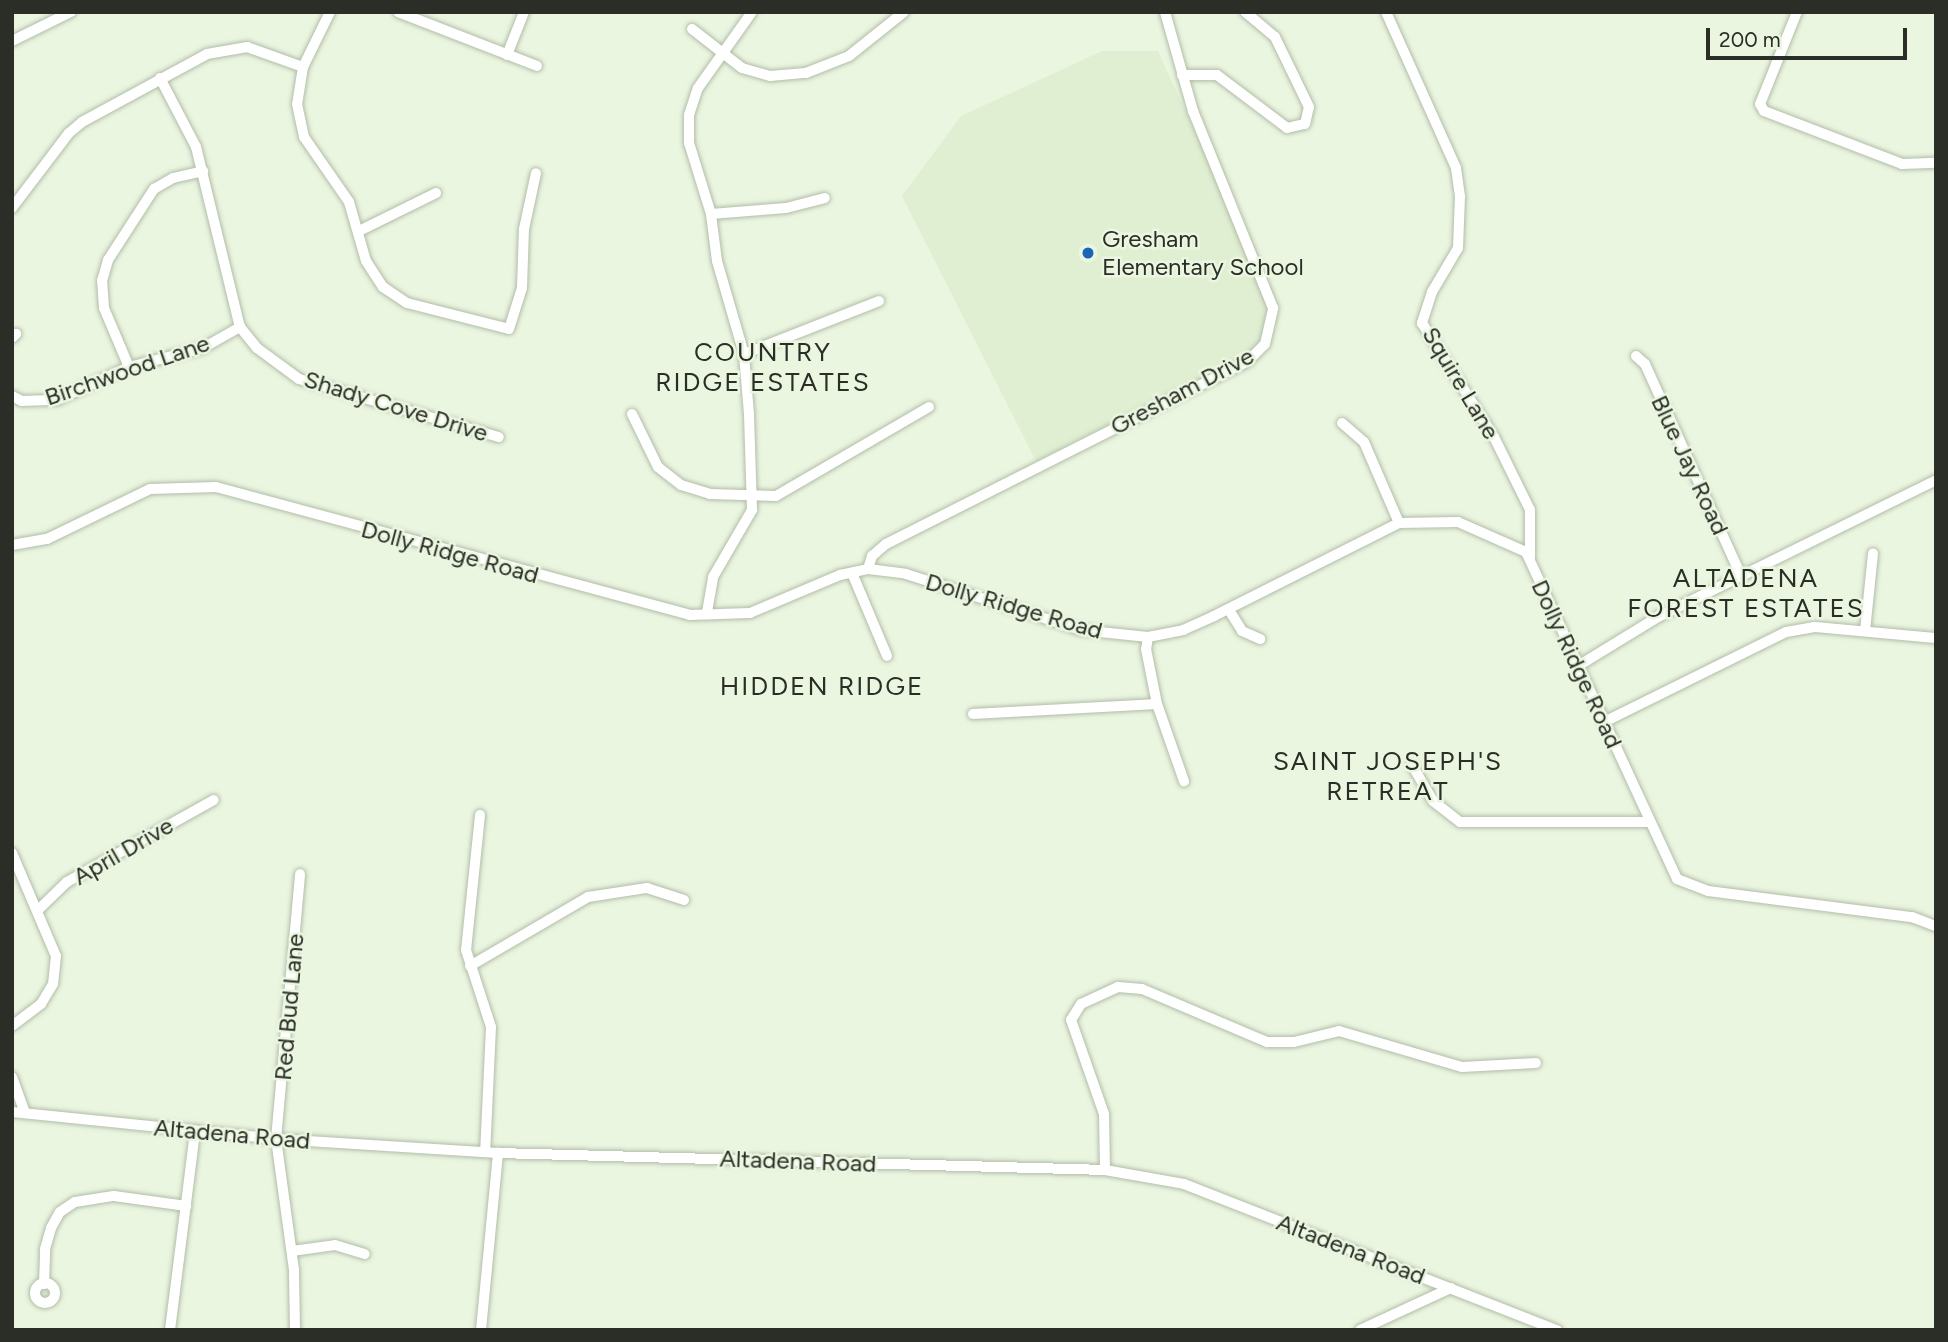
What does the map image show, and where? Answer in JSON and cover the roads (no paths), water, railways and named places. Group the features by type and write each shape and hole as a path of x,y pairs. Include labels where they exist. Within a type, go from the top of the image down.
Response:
{"street":[{"path":"330,12 303,67 297,104 304,137 349,202 366,261 383,287 407,303 509,329 522,288 524,229 536,173"},
{"path":"398,12 537,66"},
{"path":"507,55 524,12"},
{"path":"707,612 713,577 748,523 751,495 744,354 718,261 711,214 689,144 689,115 698,88 752,12"},
{"path":"692,29 723,54 760,75 806,73 870,44 904,12"},
{"name":"Gresham Drive","path":"868,569 872,556 886,544 1248,361 1265,345 1273,322 1268,290 1208,151 1182,75 1165,12"},
{"path":"1182,75 1217,75 1287,128 1305,124 1309,107 1275,37 1245,12"},
{"name":"Squire Lane","path":"1386,12 1447,146 1458,186 1462,222 1458,248 1432,292 1422,323 1494,437 1530,510 1531,562"},
{"path":"1797,12 1760,104 1782,121 1837,136 1902,164 1936,163"},
{"path":"12,41 65,14"},
{"path":"12,208 69,132 160,78 231,47 247,47 303,67"},
{"name":"Shady Cove Drive","path":"160,78 197,147 240,327 275,365 299,379 499,437"},
{"path":"129,367 104,308 102,281 108,260 154,189 173,178 203,171"},
{"path":"359,231 436,193"},
{"path":"711,214 786,208 825,198"},
{"path":"744,354 879,301"},
{"name":"Birchwood Lane","path":"12,396 46,402 129,367 203,348 240,327"},
{"name":"Blue Jay Road","path":"1636,356 1645,364 1741,576"},
{"path":"632,414 658,467 681,485 710,494 776,496 800,485 929,407"},
{"path":"1342,422 1364,442 1399,523"},
{"path":"1578,666 1658,617 1936,480"},
{"name":"Dolly Ridge Road","path":"12,545 47,539 150,489 216,487 664,610 695,616 707,612 718,617 750,613 868,569 906,574 1081,630 1148,637 1183,630 1228,610 1399,523 1440,520 1480,528 1526,552 1673,873 1689,887 1912,917 1936,926"},
{"path":"1865,631 1873,553"},
{"path":"852,573 887,656"},
{"path":"1228,610 1242,631 1260,639"},
{"path":"1604,722 1786,632 1815,627 1936,639"},
{"path":"1148,637 1157,704 1184,781"},
{"path":"973,713 1157,704"},
{"path":"1412,765 1433,801 1460,822 1649,822"},
{"name":"April Drive","path":"38,910 67,882 214,800"},
{"path":"480,815 466,929 470,965 491,1027 485,1152"},
{"path":"12,853 56,956 53,984 41,1004 12,1026"},
{"name":"Red Bud Lane","path":"295,1330 292,1251 276,1139 300,874"},
{"path":"470,965 588,897 647,888 684,900"},
{"path":"1105,1170 1104,1114 1071,1020 1081,1004 1118,987 1142,989 1267,1042 1294,1042 1339,1031 1462,1068 1536,1063"},
{"path":"12,1077 25,1113"},
{"name":"Altadena Road","path":"12,1112 276,1139 498,1153 1105,1170 1184,1184 1557,1330"},
{"path":"170,1330 195,1131"},
{"path":"481,1330 498,1153"},
{"path":"44,1284 45,1249 51,1228 60,1212 75,1202 114,1196 186,1206"},
{"path":"292,1251 335,1245 365,1254"},
{"path":"1360,1330 1451,1288"}],"place":[{"name":"Gresham Elementary School","path":"1088,253"}],"district":[{"name":"COUNTRY RIDGE ESTATES","path":"763,368"},
{"name":"ALTADENA FOREST ESTATES","path":"1746,594"},
{"name":"HIDDEN RIDGE","path":"822,687"},
{"name":"SAINT JOSEPH'S RETREAT","path":"1388,777"}]}
